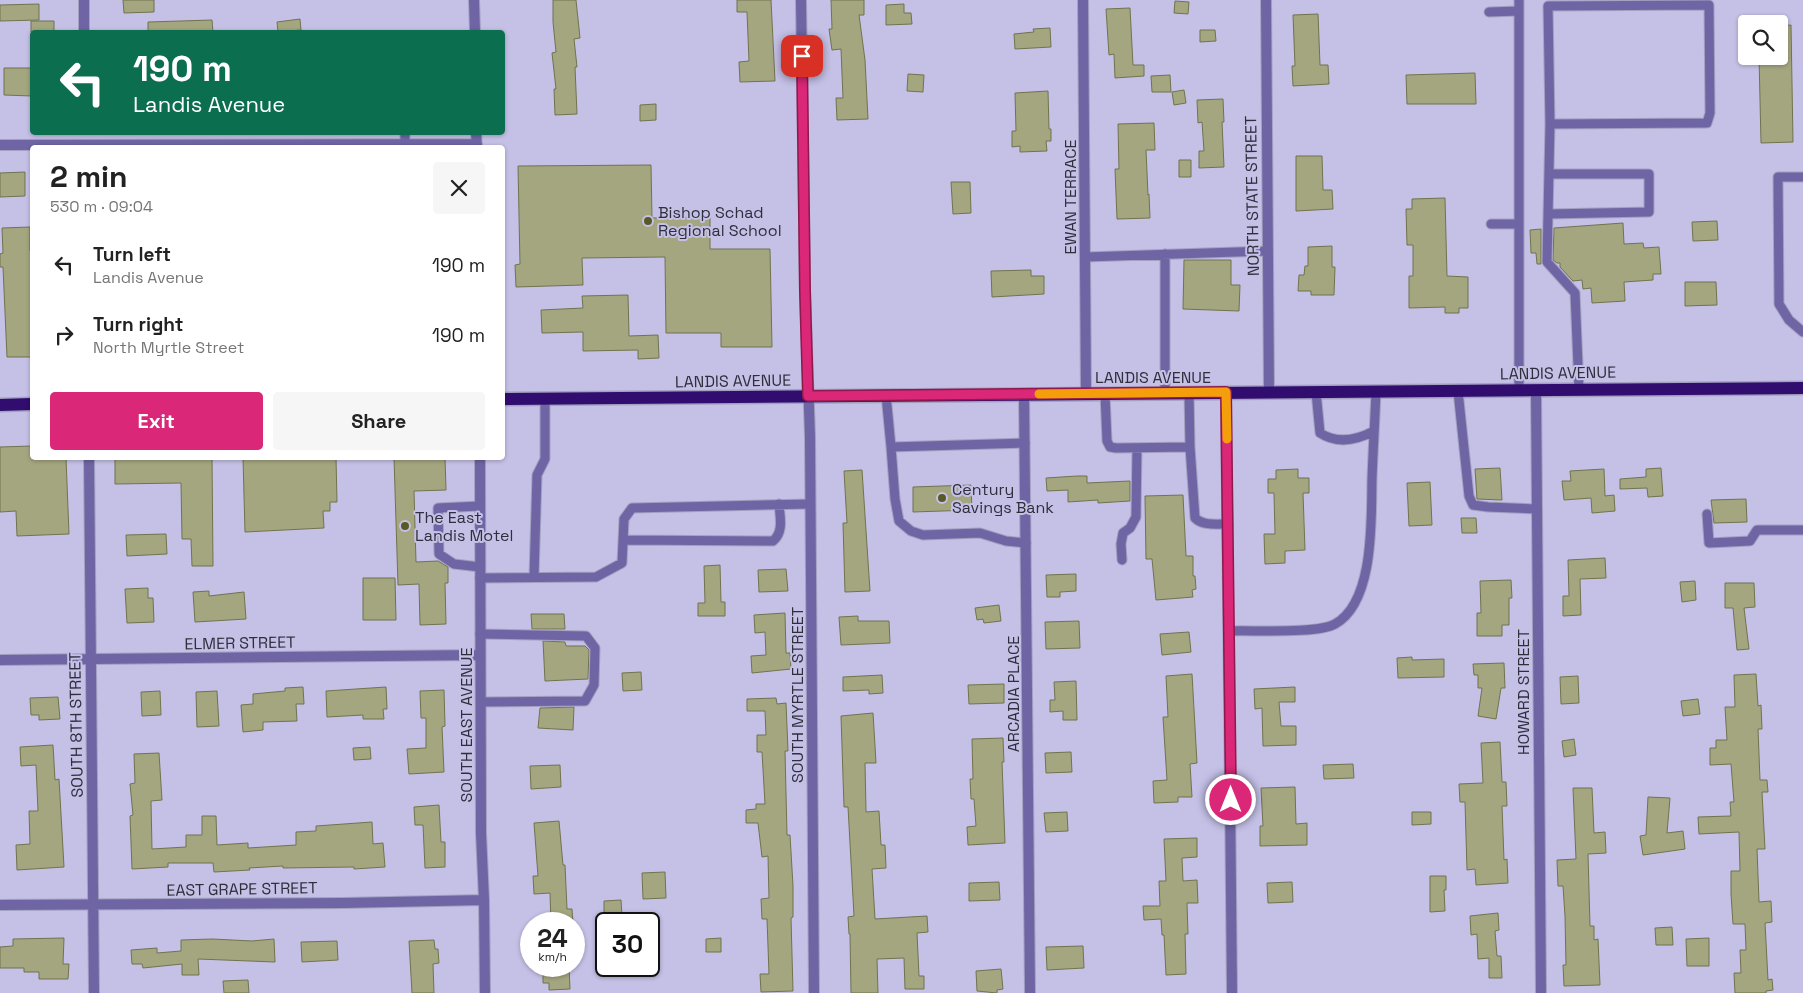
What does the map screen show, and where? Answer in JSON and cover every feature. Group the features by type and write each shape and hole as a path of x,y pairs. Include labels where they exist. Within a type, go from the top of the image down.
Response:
{"main road":[{"name":"LANDIS AVENUE","path":"505,399 1803,388"},
{"path":"0,405 30,404"}],"street":[{"path":"84,0 84,30"},
{"path":"474,0 475,30"},
{"name":"SOUTH MYRTLE STREET","path":"801,0 810,504 814,993"},
{"name":"EWAN TERRACE","path":"1084,0 1086,394"},
{"name":"NORTH STATE STREET","path":"1266,0 1269,392"},
{"path":"0,145 30,145"},
{"path":"362,145 440,145"},
{"name":"HOWARD STREET","path":"1536,390 1541,993"},
{"path":"1226,392 1232,993"},
{"name":"ARCADIA PLACE","path":"1024,394 1030,993"},
{"name":"SOUTH 8TH STREET","path":"89,460 94,993"},
{"name":"SOUTH EAST AVENUE","path":"480,460 481,833 485,993"},
{"name":"ELMER STREET","path":"0,660 480,655"},
{"name":"EAST GRAPE STREET","path":"0,905 344,904 484,900"}],"lane":[{"path":"1519,0 1520,390"},
{"path":"1550,124 1707,124 1710,113 1709,4 1548,6 1550,124 1547,262 1575,293 1579,390"},
{"path":"1489,12 1519,11"},
{"path":"405,135 405,144"},
{"path":"1548,214 1649,212 1649,174 1549,174"},
{"path":"1803,177 1778,178 1779,304 1789,320 1803,332"},
{"path":"1491,224 1520,224"},
{"path":"1085,256 1267,251"},
{"path":"1165,254 1165,393"},
{"path":"1229,631 1313,630 1335,625 1351,610 1362,585 1370,551 1376,391"},
{"path":"1458,391 1469,496 1473,505 1537,509"},
{"path":"1316,392 1320,433 1328,438 1345,440 1363,437 1374,431"},
{"path":"1190,393 1190,447 1195,518 1205,523 1228,524"},
{"path":"1105,394 1107,441 1110,447 1190,447"},
{"path":"886,395 895,499 899,521 911,530 923,535 980,533 1006,541 1026,542"},
{"path":"534,577 538,475 545,459 545,399"},
{"path":"891,447 1025,444"},
{"path":"1122,560 1123,533 1130,528 1136,516 1137,448"},
{"path":"623,540 773,541 778,537 780,530 779,504"},
{"path":"480,506 438,508 439,554 454,564 480,572 534,577 596,577 622,562 624,519 632,508 810,504"},
{"path":"1707,514 1709,543 1750,541 1757,530 1803,530"},
{"path":"480,634 586,636 595,648 594,685 585,700 481,702"}],"building":[{"path":"123,0 154,0 154,12 124,13"},
{"path":"553,0 576,0 580,38 574,39 577,67 575,67 577,114 555,115 554,89 556,89 552,53 556,52"},
{"path":"737,0 771,0 775,81 740,82 739,62 749,61 747,12 737,12"},
{"path":"831,0 864,0 864,15 859,15 865,60 868,119 837,120 836,98 843,98 841,49 832,50 829,29 832,29"},
{"path":"1175,1 1189,2 1188,14 1174,13"},
{"path":"39,4 39,20 0,21 0,5"},
{"path":"904,4 904,13 911,13 912,24 886,25 886,5"},
{"path":"1130,8 1133,65 1144,65 1144,76 1115,78 1114,54 1109,55 1106,9"},
{"path":"1318,14 1320,65 1328,65 1329,84 1293,86 1292,66 1295,66 1293,15"},
{"path":"300,19 301,30 278,30 277,22"},
{"path":"212,20 213,30 148,30 148,22"},
{"path":"31,21 54,21 54,30 31,30"},
{"path":"1788,25 1791,25 1793,142 1761,143 1759,65 1788,65"},
{"path":"1050,28 1051,47 1015,49 1014,34 1034,32 1033,29"},
{"path":"1200,30 1215,30 1216,41 1200,42"},
{"path":"4,68 30,68 30,96 4,95"},
{"path":"1475,73 1476,104 1407,104 1406,75"},
{"path":"908,74 924,75 923,92 907,91"},
{"path":"1170,75 1171,92 1152,92 1151,76"},
{"path":"1184,90 1186,103 1174,105 1172,92"},
{"path":"1048,91 1051,141 1046,141 1047,151 1020,152 1020,146 1012,147 1012,131 1016,131 1015,93"},
{"path":"1223,99 1224,167 1199,168 1199,151 1204,151 1202,122 1198,123 1197,100"},
{"path":"656,104 656,120 640,121 640,105"},
{"path":"1154,123 1155,150 1146,150 1150,218 1117,219 1115,169 1119,169 1118,124"},
{"path":"1296,156 1322,156 1323,190 1332,190 1333,209 1296,211"},
{"path":"1179,160 1191,160 1191,177 1179,177"},
{"path":"651,165 652,218 710,217 710,249 770,249 772,347 721,347 721,333 666,333 665,257 582,258 583,285 516,287 515,265 520,264 518,166"},
{"path":"25,172 25,196 0,197 0,173"},
{"path":"951,182 970,182 971,213 953,214"},
{"path":"1445,198 1447,276 1468,277 1468,308 1459,308 1459,313 1445,313 1445,307 1409,308 1409,276 1413,276 1413,245 1407,245 1406,209 1412,209 1412,199"},
{"path":"1717,221 1718,240 1693,241 1692,222"},
{"path":"1623,223 1624,244 1643,243 1644,248 1659,247 1661,274 1653,274 1653,280 1624,282 1625,301 1592,303 1591,288 1583,289 1582,280 1573,281 1560,267 1560,263 1553,260 1554,228"},
{"path":"30,227 30,357 7,357 3,267 0,267 0,254 3,253 2,228"},
{"path":"1541,229 1541,264 1537,264 1536,253 1531,253 1530,230"},
{"path":"1332,246 1332,267 1335,267 1334,295 1311,295 1311,291 1298,291 1299,275 1304,275 1305,266 1308,266 1308,247"},
{"path":"1184,260 1231,260 1231,285 1240,285 1239,311 1183,309"},
{"path":"1031,270 1031,276 1044,276 1044,294 992,297 991,271"},
{"path":"1685,282 1716,282 1717,305 1685,306"},
{"path":"628,295 629,336 658,335 659,358 638,359 638,350 583,351 583,332 542,333 541,310 583,308 582,296"},
{"path":"30,446 30,460 66,460 69,534 17,536 16,511 0,512 0,447"},
{"path":"115,460 212,460 213,566 192,566 191,539 182,539 181,483 115,484"},
{"path":"243,460 336,460 337,502 330,502 330,511 323,511 324,528 245,532"},
{"name":"The East Landis Motel","path":"394,460 445,460 446,490 414,491 416,562 438,561 448,567 448,583 445,583 446,624 420,625 419,584 398,585"},
{"path":"1500,468 1502,500 1477,499 1475,469"},
{"path":"1661,468 1663,496 1648,497 1647,488 1620,489 1620,479 1646,477 1646,469"},
{"path":"1298,469 1298,478 1309,478 1309,493 1303,493 1305,550 1285,551 1285,563 1265,564 1264,534 1275,534 1274,493 1268,493 1268,479 1276,479 1276,470"},
{"path":"1604,469 1605,496 1614,495 1615,511 1592,513 1591,498 1564,500 1562,481 1571,481 1570,471"},
{"path":"862,470 870,591 845,592 843,523 847,523 844,471"},
{"path":"1087,476 1087,483 1130,481 1130,501 1098,503 1098,500 1068,502 1068,490 1047,491 1046,478"},
{"path":"1430,482 1432,525 1409,526 1407,483"},
{"name":"Century Savings Bank","path":"971,485 972,510 913,512 913,487"},
{"path":"1183,495 1186,556 1193,556 1193,576 1195,576 1196,589 1192,590 1193,597 1156,600 1152,559 1146,559 1145,496"},
{"path":"1746,499 1747,522 1714,523 1711,500"},
{"path":"1461,518 1476,518 1477,533 1462,533"},
{"path":"166,534 167,554 127,556 126,535"},
{"path":"1605,558 1606,578 1580,579 1581,615 1563,616 1563,596 1569,596 1568,560"},
{"path":"720,565 721,602 725,602 725,616 698,616 698,603 705,603 704,566"},
{"path":"786,569 788,591 759,592 758,570"},
{"path":"1076,574 1076,591 1060,592 1060,597 1047,597 1046,575"},
{"path":"363,578 395,578 396,620 363,620"},
{"path":"1511,580 1512,598 1509,598 1509,625 1502,625 1502,636 1477,636 1477,613 1481,613 1480,581"},
{"path":"1695,581 1696,600 1682,602 1680,582"},
{"path":"1725,583 1754,583 1755,607 1744,608 1749,649 1737,650 1733,608 1725,608"},
{"path":"148,588 148,598 153,598 154,622 127,623 125,589"},
{"path":"209,591 209,596 244,592 246,619 195,622 193,592"},
{"path":"999,605 1001,621 984,623 983,619 977,620 975,608"},
{"path":"785,613 786,653 790,653 791,669 752,673 751,656 766,655 765,632 755,633 754,615"},
{"path":"531,614 564,614 565,629 532,629"},
{"path":"858,616 858,621 889,621 890,643 841,645 839,617"},
{"path":"1079,621 1080,648 1046,649 1045,622"},
{"path":"1189,632 1191,652 1162,655 1160,634"},
{"path":"543,641 565,642 566,646 585,646 589,650 588,679 545,681"},
{"path":"1412,657 1412,660 1444,659 1444,677 1398,678 1397,658"},
{"path":"1504,663 1505,688 1501,688 1496,719 1478,716 1482,688 1478,688 1478,675 1474,675 1473,664"},
{"path":"641,672 642,690 623,691 622,673"},
{"path":"1192,674 1197,763 1190,764 1192,797 1178,797 1178,802 1154,803 1153,781 1167,780 1163,717 1168,717 1166,676"},
{"path":"1756,674 1758,706 1761,705 1762,729 1758,729 1760,780 1767,780 1768,792 1762,792 1765,849 1757,849 1759,902 1771,901 1772,922 1765,923 1768,980 1772,979 1773,990 1766,991 1766,993 1735,993 1734,973 1741,973 1740,950 1746,950 1745,924 1733,924 1731,894 1731,871 1740,871 1739,832 1699,834 1698,817 1731,816 1730,802 1734,802 1731,764 1710,765 1710,748 1716,748 1716,740 1727,740 1725,707 1735,707 1734,675"},
{"path":"882,675 883,693 869,694 869,690 843,691 843,677"},
{"path":"1578,676 1579,703 1561,704 1560,677"},
{"path":"1076,681 1077,720 1063,720 1063,711 1050,712 1050,700 1055,700 1054,682"},
{"path":"1004,684 1004,703 969,704 968,685"},
{"path":"303,687 304,704 296,704 297,721 263,722 263,730 243,732 241,705 253,704 253,694 285,691 285,688"},
{"path":"386,687 387,709 383,709 384,719 363,719 363,715 327,717 326,691"},
{"path":"1295,687 1295,702 1279,702 1281,726 1296,726 1296,745 1263,746 1262,708 1255,709 1254,689"},
{"path":"444,690 445,726 442,727 444,772 409,774 407,749 426,748 426,718 421,718 420,691"},
{"path":"160,691 161,715 142,716 141,692"},
{"path":"217,691 219,726 197,727 196,692"},
{"path":"58,697 60,719 39,720 39,715 31,715 30,698"},
{"path":"776,698 777,704 786,703 788,751 785,751 787,835 790,835 793,886 793,917 791,918 793,991 761,992 760,974 769,974 767,919 762,919 761,899 769,898 768,856 762,857 758,823 746,823 746,810 756,809 756,804 765,804 762,752 757,752 757,735 766,735 765,711 747,711 747,699"},
{"path":"1698,699 1700,714 1683,716 1681,701"},
{"path":"574,707 573,730 538,728 540,708"},
{"path":"873,713 876,763 865,763 866,812 879,811 881,845 885,845 886,868 872,869 875,919 927,916 928,932 917,933 919,976 924,976 924,989 905,989 904,958 877,959 878,993 851,993 848,917 854,916 848,807 844,807 841,716"},
{"path":"1003,738 1005,843 968,845 967,827 976,826 974,799 971,799 970,779 973,779 972,739"},
{"path":"1574,739 1576,755 1564,757 1562,741"},
{"path":"1500,742 1502,782 1506,782 1507,806 1502,806 1504,860 1507,859 1508,883 1476,885 1475,869 1467,870 1465,802 1460,802 1459,784 1483,783 1481,743"},
{"path":"53,745 55,780 59,779 64,867 17,870 16,845 30,844 29,811 38,811 36,765 21,766 20,747"},
{"path":"370,747 371,759 354,760 353,748"},
{"path":"1071,752 1072,772 1046,773 1045,753"},
{"path":"159,753 162,800 151,801 152,849 186,847 186,835 202,835 202,816 216,816 217,845 248,843 248,848 296,845 296,832 316,831 316,826 372,822 373,844 383,843 385,867 354,869 354,867 283,868 283,866 214,872 213,863 168,863 168,867 132,869 130,816 133,815 130,784 135,783 134,754"},
{"path":"1353,764 1354,778 1324,779 1323,765"},
{"path":"560,765 561,787 531,789 530,766"},
{"path":"1295,787 1296,824 1307,823 1307,845 1260,846 1260,826 1263,826 1261,788"},
{"path":"1573,788 1592,788 1594,833 1605,832 1606,853 1588,854 1590,926 1594,926 1594,940 1598,939 1600,985 1564,986 1563,965 1566,965 1565,916 1563,886 1558,886 1557,860 1576,859"},
{"path":"1648,797 1670,798 1667,833 1683,831 1685,849 1643,855 1640,836 1646,835"},
{"path":"439,805 441,842 445,842 445,867 425,868 423,825 415,825 414,807"},
{"path":"1067,812 1068,831 1046,832 1044,813"},
{"path":"1412,812 1431,812 1431,824 1412,825"},
{"path":"559,821 563,865 565,865 567,909 572,909 572,912 551,912 550,893 534,894 533,876 538,876 534,823"},
{"path":"1197,838 1197,857 1182,858 1183,881 1197,880 1198,903 1187,903 1188,934 1185,934 1186,974 1166,975 1164,935 1162,935 1161,919 1144,920 1143,906 1160,906 1159,881 1166,881 1164,839"},
{"path":"665,872 666,898 643,899 642,873"},
{"path":"1430,876 1446,876 1446,890 1444,890 1445,911 1430,912"},
{"path":"999,882 1000,900 969,901 969,883"},
{"path":"1292,882 1293,902 1268,903 1267,883"},
{"path":"621,900 622,912 604,912 604,901"},
{"path":"1498,913 1499,930 1495,931 1497,956 1501,956 1502,978 1489,978 1489,958 1478,959 1477,934 1471,935 1470,916"},
{"path":"1672,927 1673,945 1656,945 1655,928"},
{"path":"64,938 63,964 69,964 68,979 39,979 39,972 24,972 24,968 0,968 0,947 13,946 13,939"},
{"path":"721,938 721,952 706,952 706,939"},
{"path":"1709,938 1709,966 1687,966 1686,939"},
{"path":"274,939 275,962 198,959 199,975 182,975 182,964 143,968 142,964 132,964 131,950 157,948 157,953 181,951 181,940 252,941"},
{"path":"434,940 435,949 438,949 439,963 433,964 434,993 412,993 409,941"},
{"path":"337,941 338,960 302,962 301,942"},
{"path":"1083,946 1084,968 1047,970 1046,947"},
{"path":"1001,969 1003,989 997,990 997,993 977,991 976,971"},
{"path":"543,977 569,977 570,989 549,990 549,983 543,983"},
{"path":"248,980 249,993 224,993 223,981"}],"slow traffic":[{"path":"1039,394 1226,392 1227,439"}],"place":[{"name":"Bishop Schad Regional School","path":"648,221"},
{"name":"Century Savings Bank","path":"942,498"},
{"name":"The East Landis Motel","path":"405,526"}],"route":[{"path":"802,56 808,396 1226,392 1231,800"}]}
